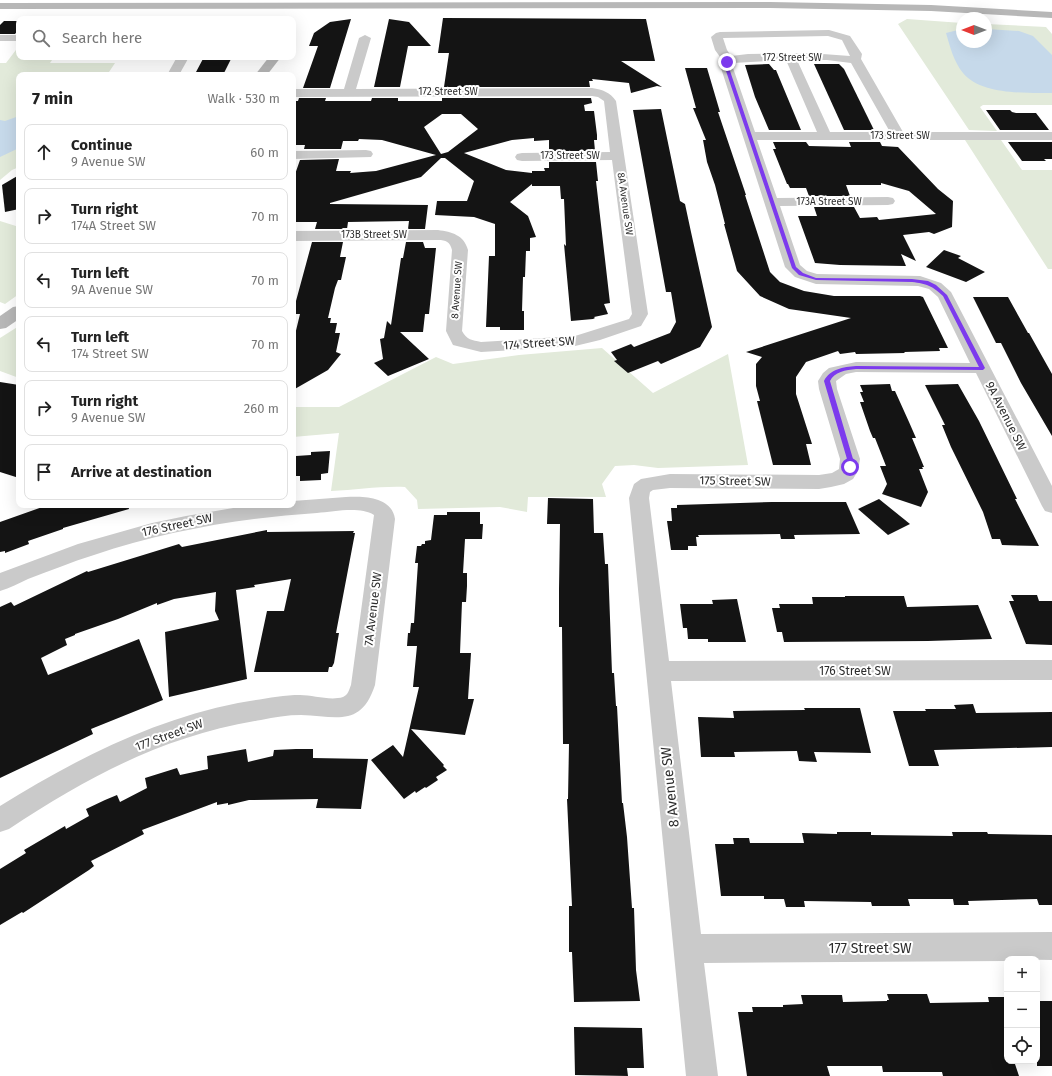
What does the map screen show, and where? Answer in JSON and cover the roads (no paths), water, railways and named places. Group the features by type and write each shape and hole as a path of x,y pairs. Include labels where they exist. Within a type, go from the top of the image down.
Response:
{"main road":[{"path":"840,0 930,4 977,10"},
{"path":"0,6 239,5 285,3 299,7 778,5 977,10 1052,15"},
{"path":"278,16 285,3"},
{"path":"239,5 267,11 275,16"},
{"path":"262,60 262,72"},
{"path":"263,72 273,60"},
{"path":"0,324 16,313"}],"street":[{"path":"771,202 726,65 729,60 725,57 717,37 720,35 829,33 846,38 856,54 855,60 899,136"},
{"path":"0,38 16,38"},
{"path":"349,92 365,38"},
{"name":"172 Street SW","path":"729,60 745,58 840,58 855,60"},
{"path":"790,58 825,136"},
{"path":"175,72 181,60"},
{"name":"172 Street SW","path":"296,93 592,92 603,94"},
{"name":"8A Avenue SW","path":"603,94 610,101 639,318"},
{"name":"173 Street SW","path":"749,136 1052,136"},
{"path":"296,155 366,154"},
{"name":"173 Street SW","path":"522,156 618,156"},
{"name":"173A Street SW","path":"771,202 888,201"},
{"name":"9A Avenue SW","path":"771,202 791,263 801,274 824,280 912,280 935,286 945,295 1052,506"},
{"name":"173B Street SW","path":"296,236 438,235 454,239"},
{"name":"8 Avenue SW","path":"454,239 459,245 460,250 454,331 459,341"},
{"name":"174 Street SW","path":"459,341 481,347 555,344 575,341 628,325 635,322 639,318"},
{"name":"175 Street SW","path":"639,498 641,489 648,484 656,482 819,482 841,478 848,472 850,467 850,459 828,389 827,381 830,375 844,368 856,367 983,368"},
{"name":"8 Avenue SW","path":"639,498 702,1076"},
{"name":"176 Street SW","path":"296,507 351,504 375,506 384,512"},
{"name":"176 Street SW","path":"0,582 83,550 143,533 222,516 285,508"},
{"name":"7A Avenue SW","path":"353,703 359,696 363,685 385,519 384,512"},
{"name":"176 Street SW","path":"658,672 1052,670"},
{"name":"177 Street SW","path":"0,820 64,781 102,761 163,736 211,719 266,708 301,705 332,707 353,703"},
{"name":"177 Street SW","path":"688,949 1052,946"}],"water":[{"path":"992,29 1019,31 1033,36 1052,55 1052,93 1030,93 992,89 971,80 963,73 957,64 946,33 956,30 956,48 992,48"},
{"path":"16,117 16,149 0,157 0,120 5,121"}]}
